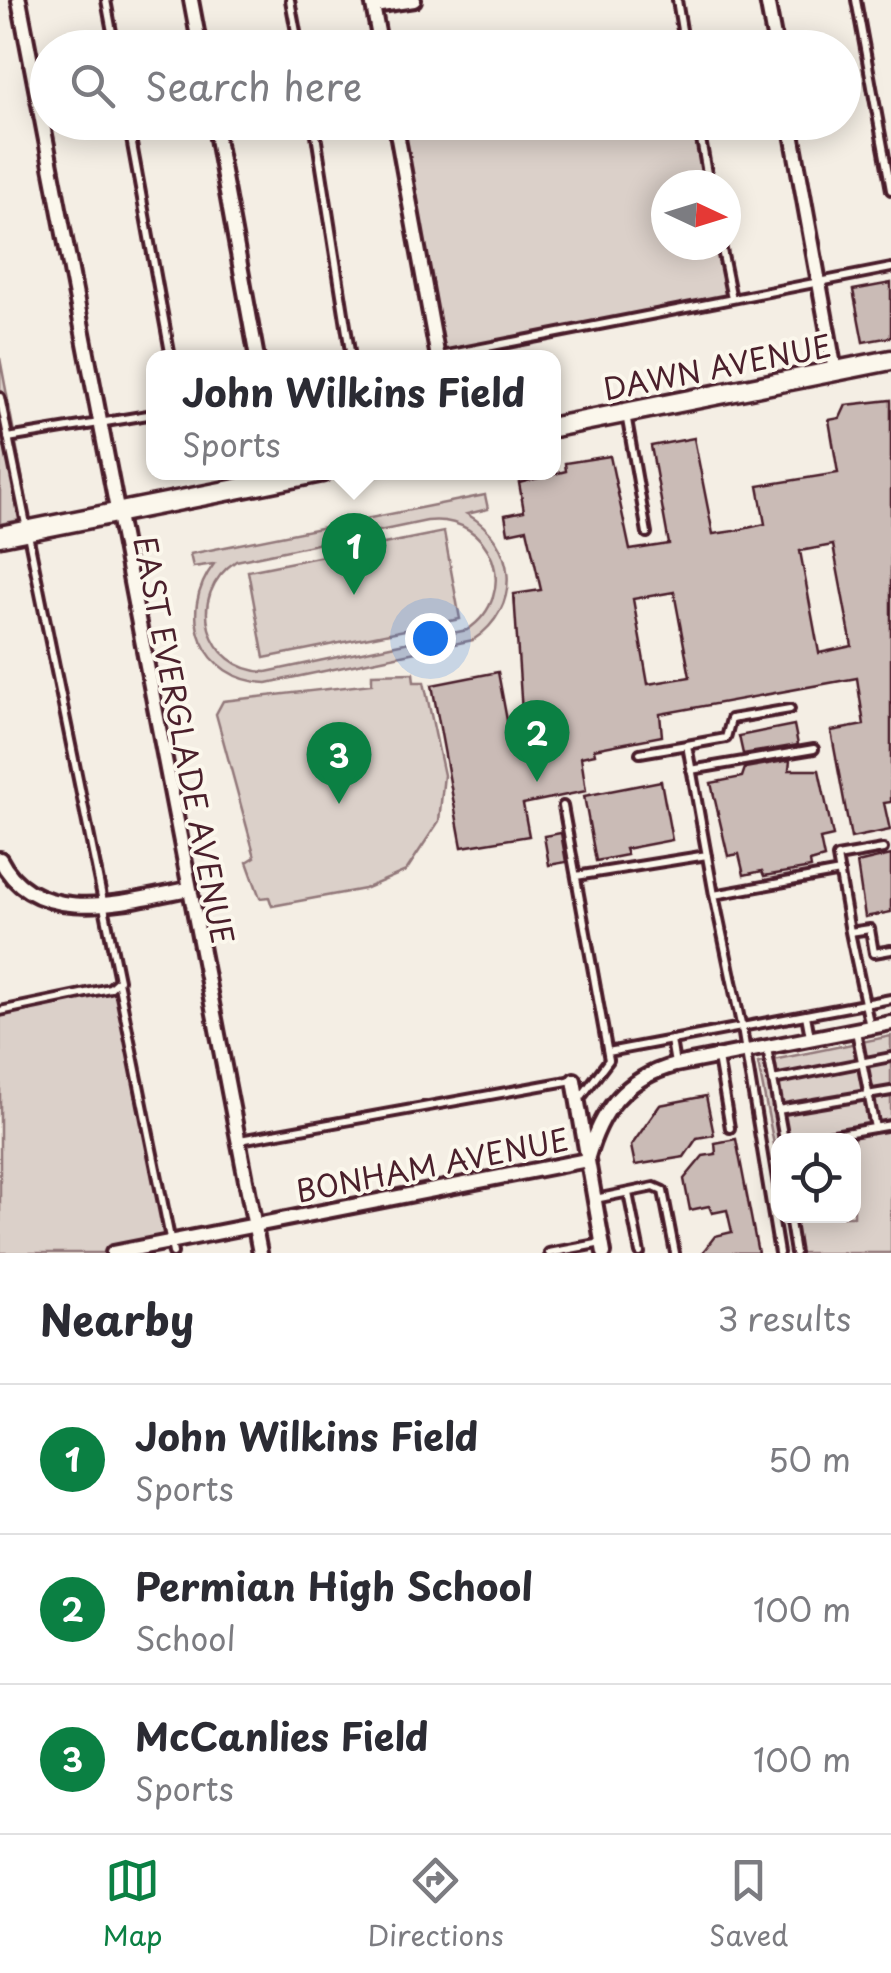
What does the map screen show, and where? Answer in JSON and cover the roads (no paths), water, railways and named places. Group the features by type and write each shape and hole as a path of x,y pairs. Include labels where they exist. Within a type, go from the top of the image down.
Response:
{"street":[{"name":"EAST EVERGLADE AVENUE","path":"19,0 30,59"},
{"path":"191,0 197,30"},
{"path":"378,30 373,3 414,0"},
{"path":"767,0 773,30"},
{"name":"EAST EVERGLADE AVENUE","path":"45,140 260,1253"},
{"path":"217,140 256,350"},
{"path":"398,140 436,350"},
{"path":"793,140 835,371"},
{"name":"DAWN AVENUE","path":"561,426 891,360"},
{"path":"0,536 266,480"},
{"path":"0,859 12,878 37,896 65,904 104,904 188,889"},
{"name":"BONHAM AVENUE","path":"113,1253 172,1247 254,1225 587,1160 599,1121 617,1096 642,1076 675,1065 891,1023"},
{"path":"574,1080 603,1248"}],"lane":[{"path":"106,0 112,30"},
{"path":"290,0 296,30"},
{"path":"677,0 682,30"},
{"path":"856,0 891,190"},
{"path":"131,140 170,350"},
{"path":"317,140 350,350"},
{"path":"701,140 707,170"},
{"path":"724,260 732,299"},
{"path":"473,350 891,268"},
{"path":"0,398 30,530 172,1247"},
{"path":"626,412 648,533"},
{"path":"8,438 146,415"},
{"path":"640,753 726,738 731,719 790,709"},
{"path":"687,746 742,1027 779,1253"},
{"path":"691,770 814,749"},
{"path":"563,806 608,1052 601,1074 577,1102"},
{"path":"870,1027 837,857 883,849"},
{"path":"576,876 706,855"},
{"path":"714,894 840,872"},
{"path":"850,932 870,928 874,954 891,950"},
{"path":"0,1012 110,988 118,981"},
{"path":"608,1052 891,999"},
{"path":"806,1015 810,1038"},
{"path":"855,1030 875,1128"},
{"path":"671,1040 675,1065"},
{"path":"767,1047 783,1133"},
{"path":"717,1057 730,1128"},
{"path":"773,1080 891,1057"},
{"path":"238,1140 574,1080"},
{"path":"778,1110 891,1091"},
{"path":"846,1133 891,1125"},
{"path":"594,1199 654,1188 663,1191 675,1253"},
{"path":"628,1192 640,1253"},
{"path":"790,1223 795,1253"},
{"path":"549,1253 603,1248"}],"place":[{"name":"John Wilkins Field","path":"354,595"},
{"name":"Permian High School","path":"537,782"},
{"name":"McCanlies Field","path":"339,804"}]}
